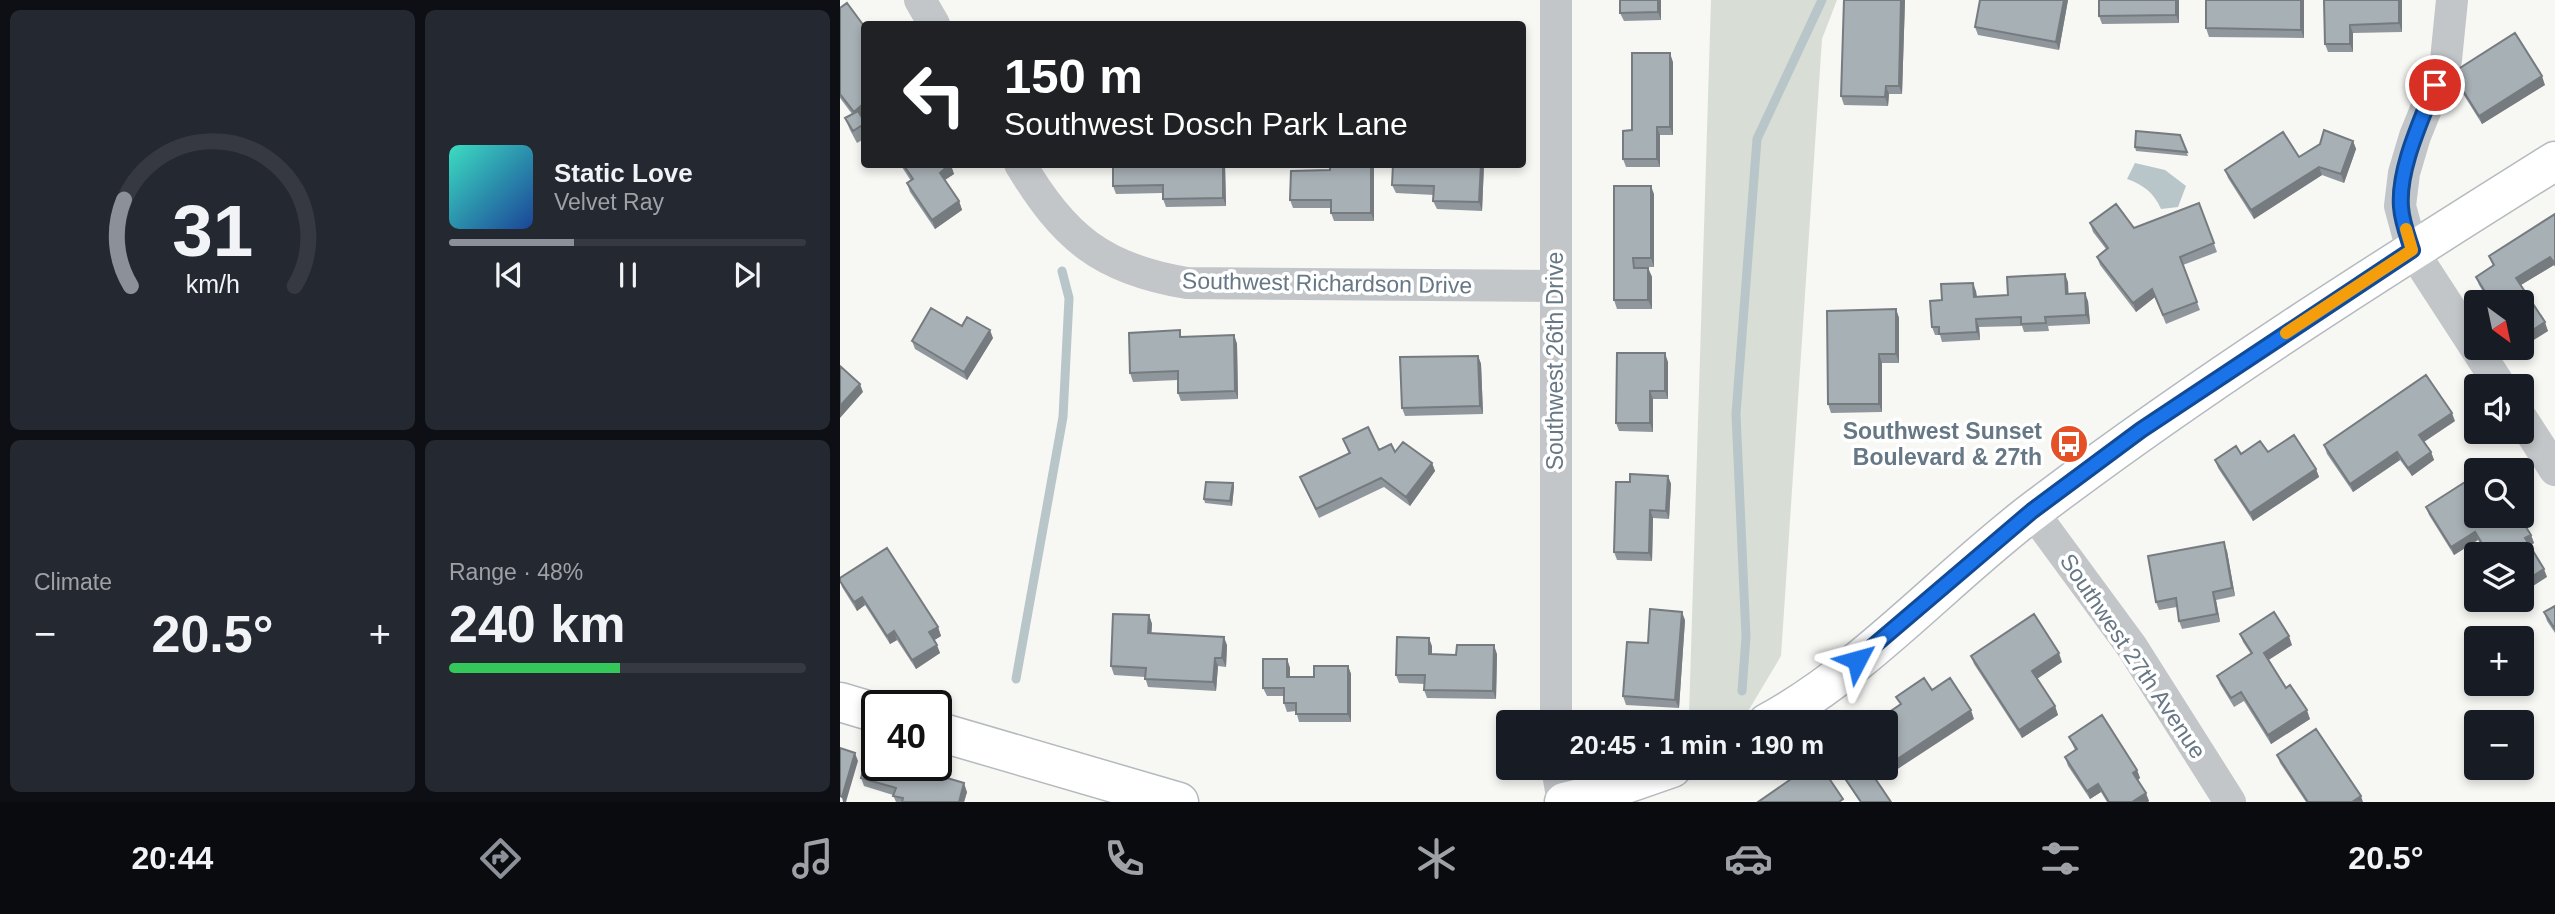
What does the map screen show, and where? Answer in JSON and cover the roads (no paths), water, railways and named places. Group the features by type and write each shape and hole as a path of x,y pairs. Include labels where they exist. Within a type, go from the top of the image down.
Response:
{"street":[{"path":"919,0 932,21"},
{"name":"Southwest 26th Drive","path":"1556,0 1556,710"},
{"path":"2452,0 2445,60 2415,136 2400,206 2412,250 2493,374"},
{"path":"1788,710 1836,677 2032,511 2166,412 2412,250 2555,161"},
{"name":"Southwest Richardson Drive","path":"1022,168 1055,216 1089,248 1120,265 1152,277 1187,283 1555,286"},
{"path":"2534,438 2555,470"},
{"name":"Southwest 27th Avenue","path":"2032,511 2132,647 2231,802"},
{"path":"840,702 861,708"},
{"path":"952,736 1171,802"},
{"path":"1559,780 1564,802 1634,780"}],"waterway":[{"path":"1742,691 1746,637 1736,414 1757,139 1822,0"},
{"path":"1016,679 1063,417 1069,298 1062,271"}],"place":[{"name":"Southwest Sunset Boulevard & 27th","path":"2069,444"}]}
